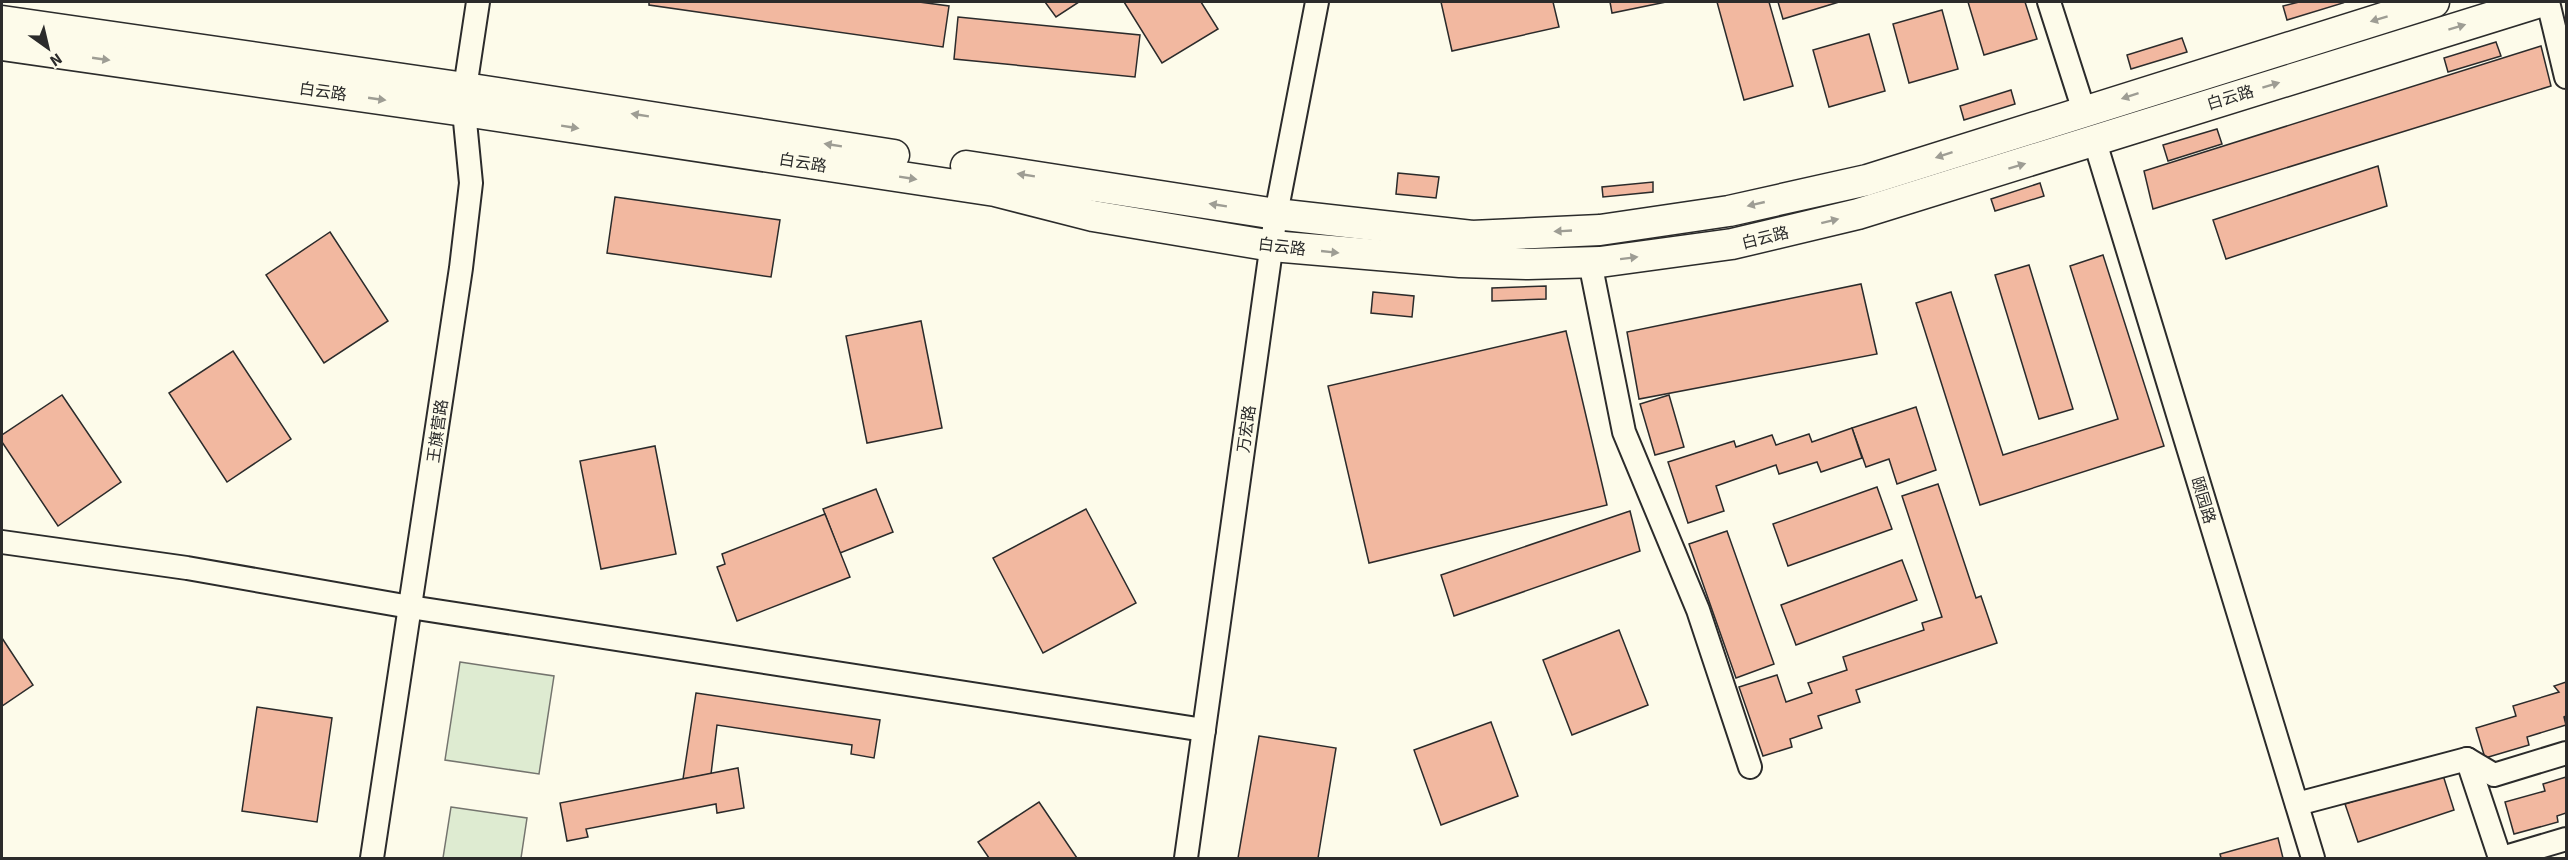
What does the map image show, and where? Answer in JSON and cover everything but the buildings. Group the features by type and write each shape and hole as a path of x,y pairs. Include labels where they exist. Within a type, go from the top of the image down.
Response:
{"main road":[{"name":"白云路","path":"2,45 464,100 1276,214 1472,236 1600,230 1729,211 1867,180 2434,2"},
{"name":"白云路","path":"2,21 995,191 1093,216 1272,246 1460,262 1528,264 1590,262 1744,242 1858,214 2540,2"}],"street":[{"name":"王旗营路","path":"372,858 459,280 471,183 464,100 478,2"},
{"name":"万宏路","path":"1186,858 1276,214 1317,2"},
{"path":"2049,2 2084,111"},
{"path":"2548,2 2566,77"},
{"name":"颐园路","path":"2095,142 2313,858"},
{"path":"1590,262 1624,432 1698,610 1750,767"},
{"path":"2,542 187,568 410,607 1204,730"},
{"path":"2297,804 2467,759 2494,775 2566,753"},
{"path":"2467,759 2501,858 2566,839"}],"green space":[{"path":"460,662 554,676 539,774 445,760"},
{"path":"451,807 527,818 521,858 443,858"}]}
